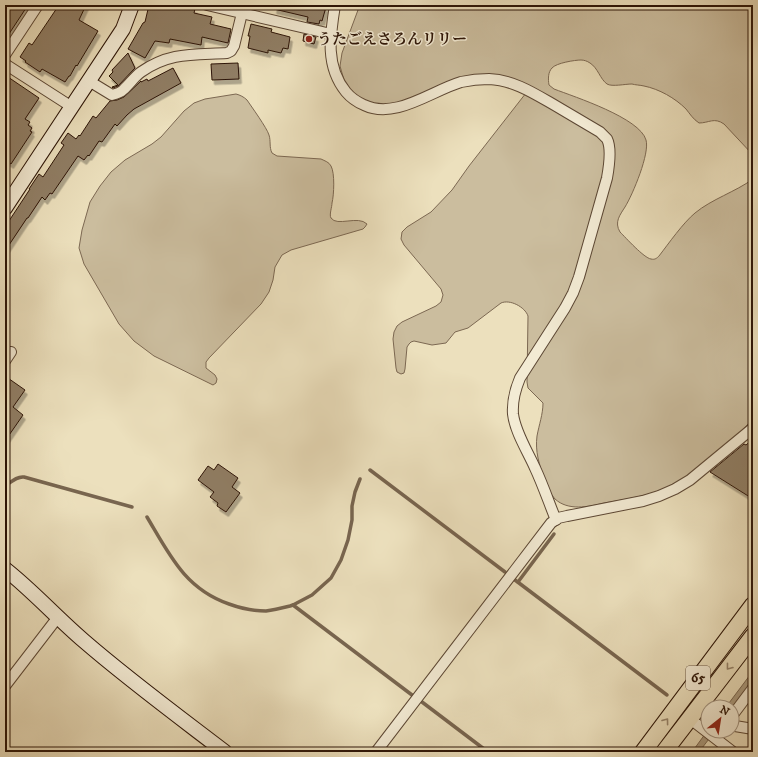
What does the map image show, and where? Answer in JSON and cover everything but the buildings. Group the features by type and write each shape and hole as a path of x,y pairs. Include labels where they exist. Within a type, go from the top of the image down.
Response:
{"main road":[{"name":"65","path":"643,752 753,605"},
{"name":"65","path":"664,752 695,723 753,636"}],"street":[{"path":"5,55 38,5"},
{"path":"5,208 123,29 132,5"},
{"path":"207,5 331,34"},
{"path":"335,5 331,34 331,55 336,74 341,85 357,102 368,107 391,109 403,106 461,82 489,79 503,81 529,91 600,132 607,140 609,149 607,178 577,282 565,308 520,378 515,390 513,402 513,415 516,427 536,470 556,520"},
{"path":"89,81 112,95 122,91 138,74 152,65 168,58 184,55 227,53 231,51 234,46 242,13"},
{"path":"5,64 72,108"},
{"path":"376,752 551,523 558,518 643,501 675,489 690,480 753,428"},
{"path":"5,569 83,641 225,752"},
{"path":"5,686 58,617"},
{"path":"740,705 753,688"},
{"path":"695,723 700,726"},
{"path":"740,727 753,729"},
{"path":"721,739 734,752"}],"shaded area":[{"path":"361,5 748,5 753,8 753,155 724,124 717,121 699,123 677,101 650,87 632,84 609,85 593,65 587,61 582,60 566,62 554,66 550,72 548,80 549,85 554,89 620,116 641,132 646,140 646,154 640,174 620,216 618,228 635,247 648,258 656,259 690,217 695,213 753,179 753,418 736,436 699,467 678,482 658,491 637,497 591,506 572,507 560,503 555,499 547,485 537,453 537,436 543,403 528,388 528,316 521,307 513,303 501,303 468,328 455,332 446,343 432,345 414,341 411,342 407,347 404,373 401,374 397,372 393,339 397,326 402,322 436,306 441,302 443,295 441,289 404,245 401,239 402,232 407,227 431,212 452,190 526,93 489,76 391,105 369,103 351,92 344,80 340,66 342,53"},
{"path":"236,94 247,100 265,127 269,135 272,153 277,156 321,159 330,165 334,184 330,213 331,218 338,221 358,221 367,224 363,229 291,250 282,255 275,267 269,292 261,304 206,362 206,368 215,375 217,379 216,383 213,385 154,356 134,341 119,324 84,264 79,248 82,230 90,202 111,172 125,160 161,137 184,111 194,103 205,99"},
{"path":"753,671 753,681 739,699 732,699"},
{"path":"701,739 709,739 699,752 692,752"}],"waterway":[{"path":"370,470 505,572"},
{"path":"5,486 16,478 24,477 132,507"},
{"path":"147,517 171,557 190,580 201,589 214,597 238,607 266,611 272,610 293,605 312,595 331,578 341,560 348,540 352,520 352,506 360,479"},
{"path":"518,582 554,534"},
{"path":"515,580 667,695"},
{"path":"293,605 412,695"},
{"path":"422,702 488,752"}],"place":[{"name":"うたごえさろんリリー","path":"309,39"}]}
